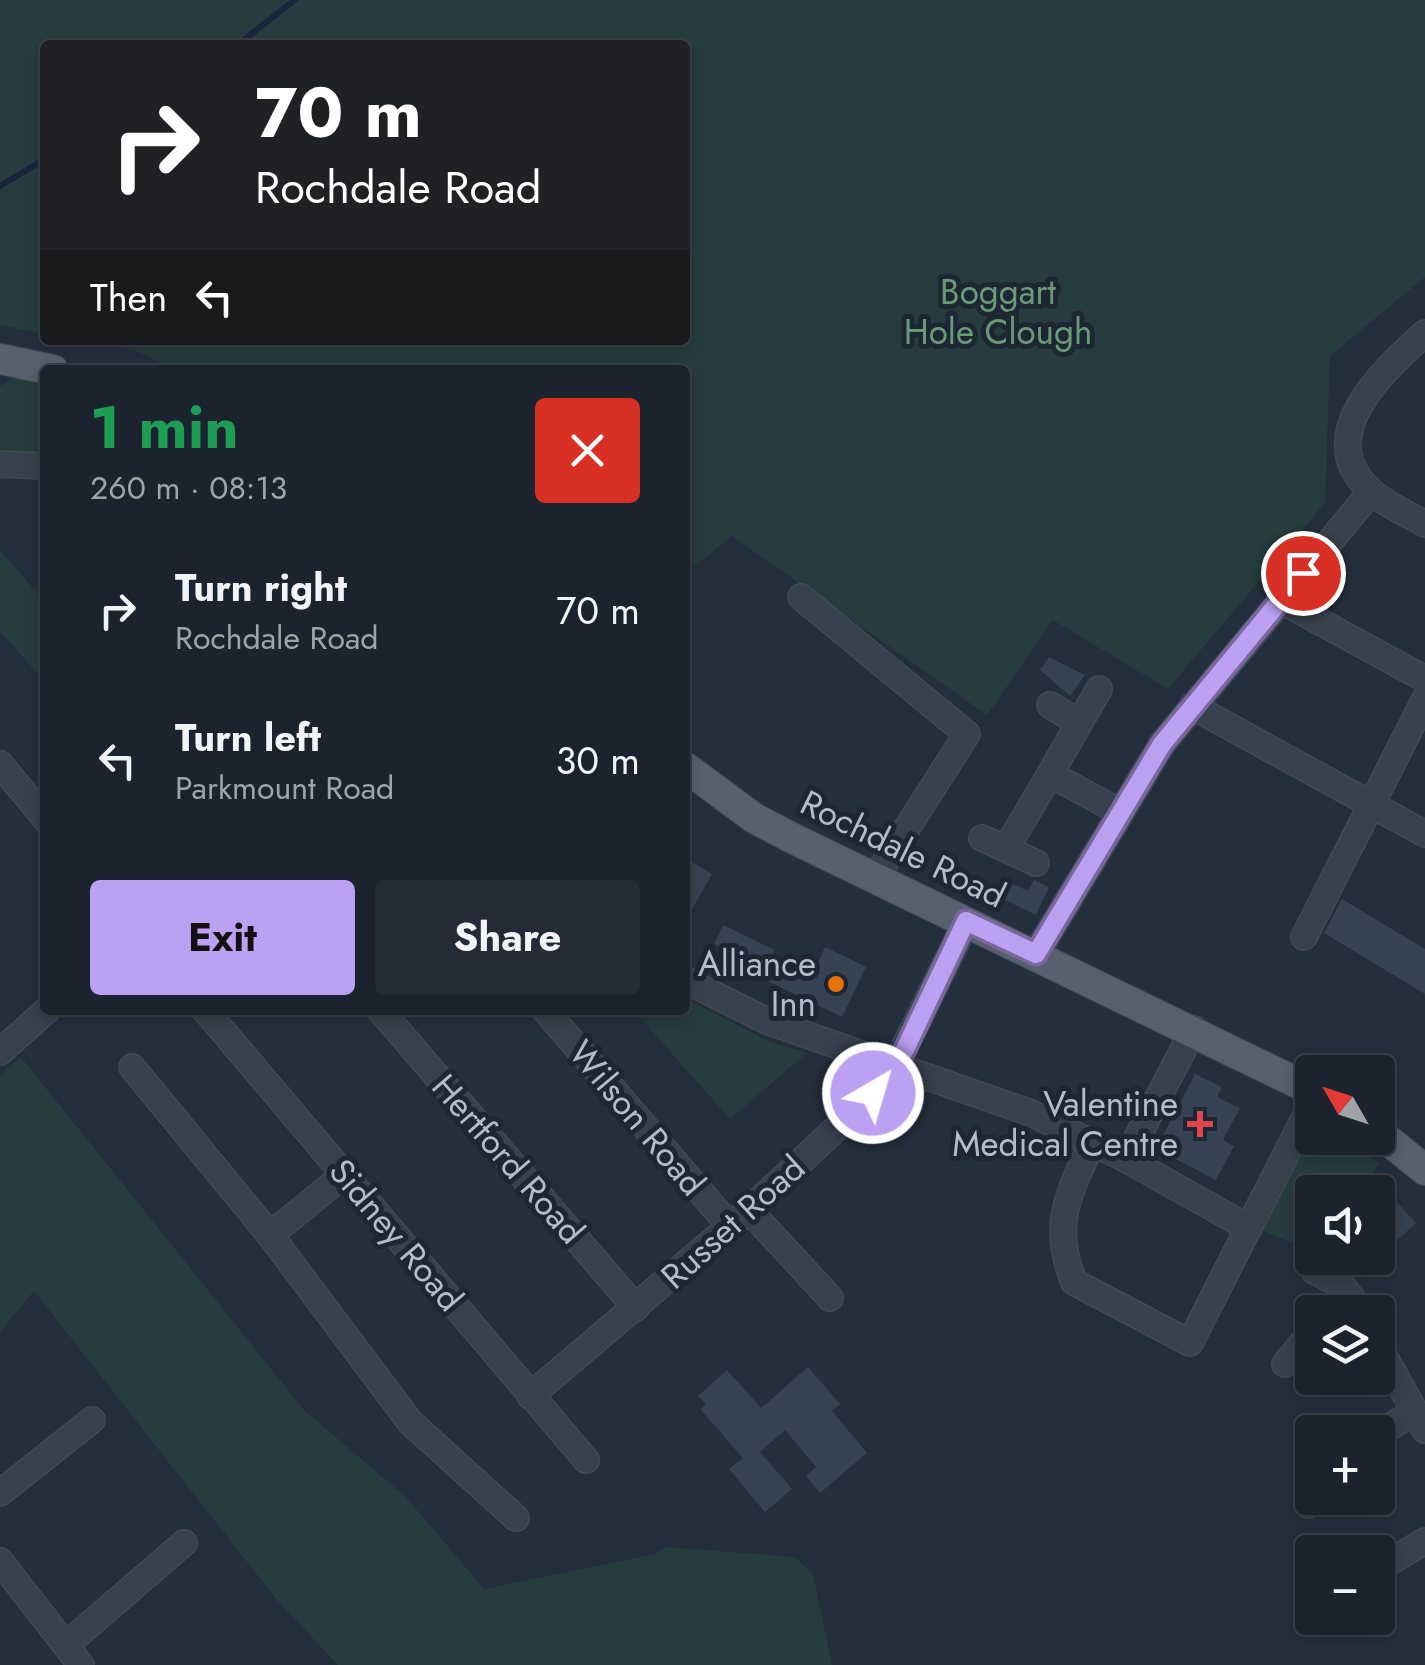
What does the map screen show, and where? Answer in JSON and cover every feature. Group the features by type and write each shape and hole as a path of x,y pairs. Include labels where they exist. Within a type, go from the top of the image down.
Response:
{"main road":[{"path":"0,359 40,367"},
{"name":"Rochdale Road","path":"690,771 754,818 1295,1081"},
{"path":"1395,1146 1425,1170"}],"street":[{"path":"1425,333 1360,398 1350,430 1352,467 1371,492 1425,524"},
{"path":"0,464 40,466"},
{"path":"1036,954 1118,810 1192,706 1371,492"},
{"path":"800,597 967,734 874,878"},
{"path":"1280,600 1425,680"},
{"path":"1036,862 994,844 1050,774 1099,689"},
{"path":"1304,937 1425,699"},
{"path":"1050,706 1080,724"},
{"path":"1192,706 1425,834"},
{"path":"0,764 40,812"},
{"path":"1050,774 1118,810"},
{"name":"Russet Road","path":"530,1396 739,1218 888,1080 966,921"},
{"path":"690,982 767,1021 1031,1113 1126,1158 1249,1228"},
{"path":"0,1052 41,1015"},
{"name":"Sidney Road","path":"209,1015 586,1460"},
{"name":"Hertford Road","path":"384,1015 636,1308"},
{"name":"Wilson Road","path":"550,1015 739,1218 830,1298"},
{"path":"1126,1158 1194,1029"},
{"path":"132,1067 270,1235 410,1422 516,1518"},
{"path":"1092,1143 1065,1202 1061,1250 1074,1282 1190,1344 1295,1136"},
{"path":"270,1235 345,1174"},
{"path":"1320,1275 1342,1285 1346,1295"},
{"path":"1285,1364 1295,1352"},
{"path":"1395,1377 1419,1421 1395,1429"},
{"path":"0,1493 92,1420"},
{"path":"1395,1559 1425,1541"},
{"path":"0,1561 73,1655 184,1543"}],"green space":[{"name":"Boggart Hole Clough","path":"0,0 1425,0 1425,277 1330,356 1325,503 1168,689 1053,620 987,715 732,536 690,570 690,365 165,365 136,351 104,345 690,345 690,40 40,40 40,333 0,325"},
{"path":"18,376 40,381 40,455 0,455 0,386"},
{"path":"0,550 40,596 40,676 0,631"},
{"path":"690,1001 768,1041 807,1053 730,1119 637,1015 690,1015"},
{"path":"21,1057 304,1410 406,1497 484,1589 656,1554 665,1547 795,1557 813,1574 832,1665 338,1665 277,1600 34,1291 0,1332 0,1075"},
{"path":"1298,1155 1369,1155 1379,1164 1371,1175 1295,1175 1295,1244 1261,1230"}],"building":[{"path":"1049,657 1085,675 1070,696 1040,670"},
{"path":"690,861 712,874 690,913"},
{"path":"1034,880 1049,887 1036,915 1003,899 1011,883 1028,891"},
{"path":"1342,899 1425,949 1425,994 1324,933"},
{"path":"723,925 775,950 764,968 714,944"},
{"name":"Alliance Inn","path":"825,947 866,967 842,1017 759,977 772,961 810,980"},
{"name":"Valentine Medical Centre","path":"1195,1074 1222,1087 1217,1097 1240,1108 1223,1140 1234,1146 1216,1180 1156,1149"},
{"path":"1395,1200 1416,1223 1395,1243"},
{"path":"808,1367 840,1404 832,1411 867,1453 820,1493 806,1476 816,1467 785,1430 760,1452 792,1489 765,1512 729,1469 743,1458 700,1409 706,1404 698,1396 727,1370 761,1408"}],"waterway":[{"path":"243,40 295,0"},
{"path":"0,186 40,162"}],"place":[{"name":"Alliance Inn","path":"836,984"},
{"name":"Valentine Medical Centre","path":"1200,1124"}],"route":[{"path":"873,1093 898,1064 966,921 1036,954 1118,810 1162,744 1303,573"}]}
